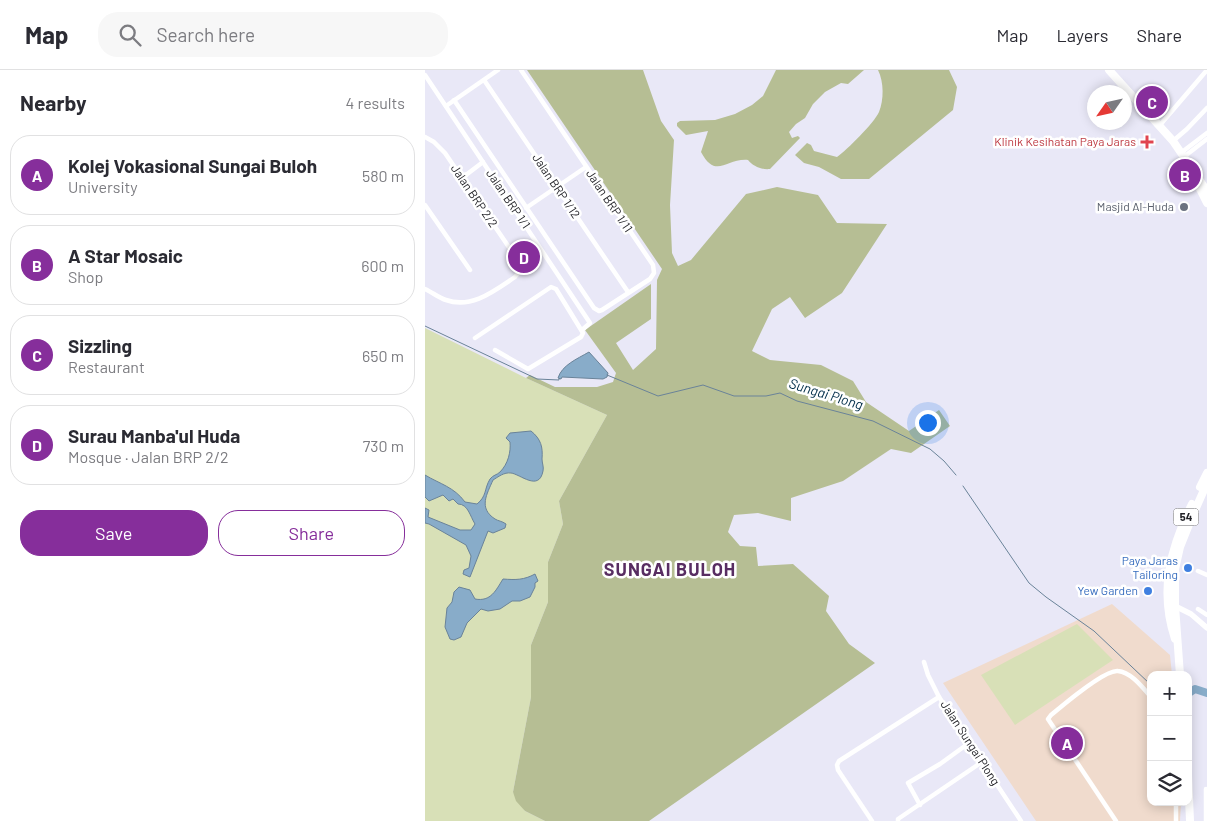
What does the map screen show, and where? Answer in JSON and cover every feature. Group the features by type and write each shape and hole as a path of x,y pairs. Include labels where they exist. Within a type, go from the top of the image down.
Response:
{"highway":[{"path":"1109,70 1184,154 1207,202"},
{"path":"1198,180 1202,182 1207,191"},
{"name":"54","path":"1178,648 1172,631 1166,588 1169,563 1186,516 1207,473"},
{"name":"54","path":"1181,671 1175,606 1175,568 1189,525 1207,483"},
{"path":"1169,563 1169,593 1171,601 1175,606 1171,613 1172,631"},
{"path":"1189,806 1190,821"}],"street":[{"path":"446,106 499,70"},
{"name":"Jalan BRP 1/11","path":"521,70 653,265 653,276 599,311 594,308 526,208"},
{"path":"1160,125 1207,70"},
{"name":"Jalan BRP 1/1","path":"425,75 590,323 582,330"},
{"name":"Jalan BRP 1/12","path":"484,80 628,292"},
{"path":"454,100 526,208 586,167"},
{"path":"1173,141 1207,108"},
{"path":"1184,154 1207,133"},
{"name":"Jalan BRP 2/2","path":"425,137 442,149 519,262 520,270 519,273 500,287 473,302 443,300 425,289"},
{"path":"1184,154 1207,138"},
{"path":"462,178 483,162"},
{"path":"425,205 471,270"},
{"path":"475,338 551,287 555,289 582,330 583,335 581,337 528,369 495,350"},
{"path":"577,323 585,316"},
{"path":"1198,570 1207,576"},
{"path":"1175,606 1191,614 1207,628"},
{"path":"1198,610 1207,614"},
{"path":"1177,622 1178,616 1181,614 1191,614"},
{"name":"Jalan Sungai Plong","path":"924,662 939,697 1021,821"},
{"path":"1117,821 1048,719 1076,695 1112,671 1120,671 1134,679 1147,693"},
{"path":"871,821 837,770 839,761 939,697"},
{"path":"920,805 908,782 940,764 969,743"},
{"path":"898,821 898,819 982,762"},
{"path":"1206,789 1206,821"},
{"path":"1176,806 1176,821"}],"shaded area":[{"path":"1112,604 1170,655 1172,671 1147,671 1147,806 1181,806 1180,821 1036,821 943,683"}],"green space":[{"path":"527,70 643,70 661,121 674,140 670,205 672,253 678,266 691,260 746,194 777,187 818,195 837,223 887,224 842,293 805,318 790,297 772,309 752,351 770,360 821,365 853,381 866,402 909,431 939,410 950,426 911,453 891,449 843,481 791,498 791,521 758,513 734,515 728,532 740,546 756,547 758,566 793,564 829,596 826,611 849,644 875,663 649,821 545,821 525,811 516,801 513,792 531,697 531,645 548,602 548,562 563,524 559,501 607,415 526,378 530,375 555,387 597,387 613,382 616,373 585,330 651,284 651,319 616,343 633,370 656,349 657,280 662,269"},
{"path":"776,70 864,70 848,84 841,83 825,92 813,104 805,118 789,132 792,138 798,136 800,138 770,169 757,167 748,160 740,160 722,166 712,165 701,152 708,131 686,135 677,126 677,123 680,121 715,120 735,114 752,105 763,96"},
{"path":"878,70 949,70 957,87 953,110 869,179 841,179 819,167 804,163 795,155 807,143 811,145 814,151 837,157 872,123 881,107 882,85"},
{"path":"425,328 526,378 607,415 559,501 563,524 548,562 548,602 531,645 531,697 513,792 525,811 545,821 425,821"},
{"path":"1077,624 1113,660 1015,725 981,675"}],"water":[{"path":"589,352 608,373 607,377 603,379 558,378 566,366"},
{"path":"531,431 537,437 542,447 543,470 541,477 533,481 508,473 493,480 485,506 490,515 506,524 505,528 493,533 488,531 470,577 463,574 464,570 469,568 471,556 466,545 425,523 425,508 429,510 428,517 460,530 471,530 475,524 466,508 453,499 449,501 443,495 429,501 425,497 425,475 451,489 465,502 477,504 484,495 490,479 503,469 507,462 510,442 506,438 510,433"},
{"path":"535,574 538,581 535,583 530,597 520,601 512,601 500,609 488,611 481,609 467,623 461,637 454,640 450,639 445,627 447,608 452,602 454,592 459,587 470,590 475,599 485,599 492,594 503,579 520,579"}],"waterway":[{"name":"Sungai Plong","path":"425,326 537,379 559,379"},
{"name":"Sungai Plong","path":"607,375 658,396 703,385 734,396 766,396 780,393 797,401 873,421 930,449 956,475"},
{"name":"Sungai Plong","path":"963,486 1029,583 1094,631 1147,681"},
{"name":"Sungai Plong","path":"1192,691 1195,689 1207,693"}],"place":[{"name":"Sizzling","path":"1152,102"},
{"name":"Klinik Kesihatan Paya Jaras","path":"1147,142"},
{"name":"A Star Mosaic","path":"1185,175"},
{"name":"Masjid Al-Huda","path":"1184,207"},
{"name":"Surau Manba'ul Huda","path":"524,257"},
{"name":"Paya Jaras Tailoring","path":"1188,568"},
{"name":"Yew Garden","path":"1148,591"},
{"name":"Kolej Vokasional Sungai Buloh","path":"1067,743"}],"district":[{"name":"SUNGAI BULOH","path":"670,570"}]}
